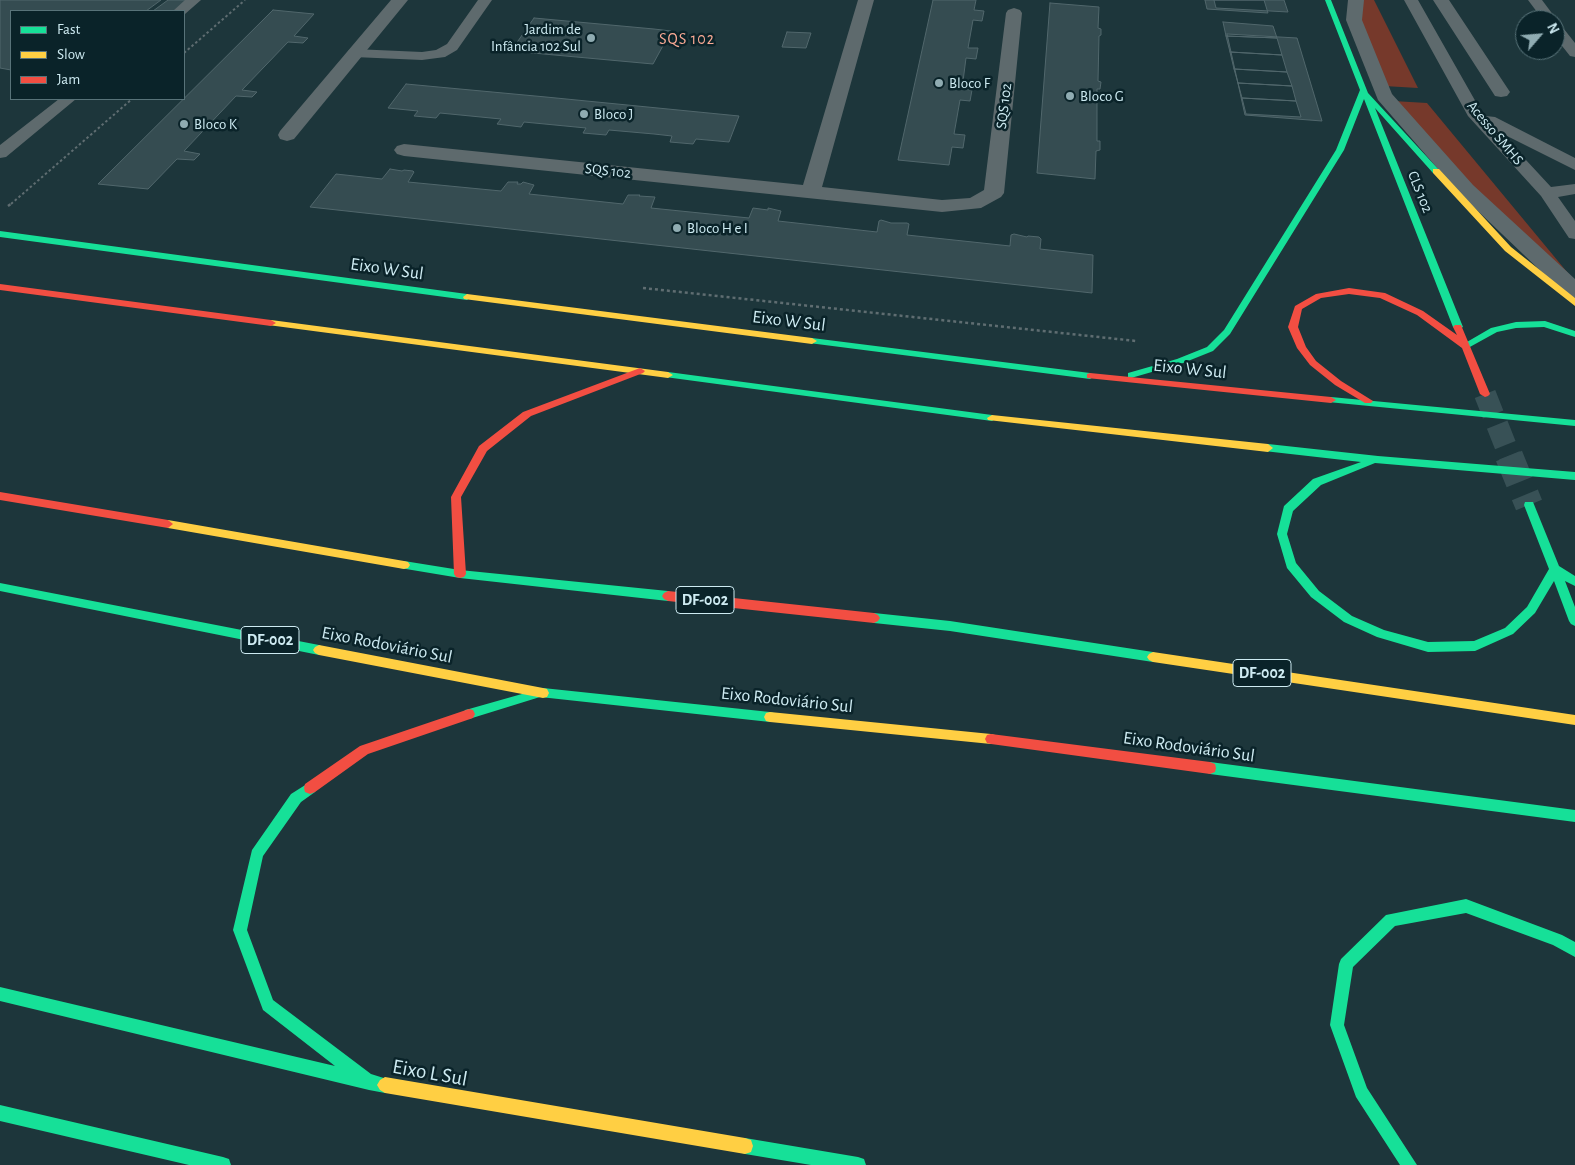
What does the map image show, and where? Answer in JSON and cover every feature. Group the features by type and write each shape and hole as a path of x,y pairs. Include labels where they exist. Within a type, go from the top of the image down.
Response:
{"main road":[{"name":"CLS 102","path":"1328,0 1485,394"},
{"path":"1116,379 1180,360 1210,348 1227,332 1340,150 1363,90 1508,249 1575,303"},
{"name":"Eixo W Sul","path":"0,234 564,310 1116,379 1575,423"},
{"path":"0,288 1008,420 1378,460 1575,476"},
{"path":"1373,404 1338,383 1313,364 1302,348 1293,327 1298,308 1319,296 1349,291 1382,295 1420,313 1466,347 1494,330 1516,325 1545,324 1575,334"},
{"path":"460,574 456,498 483,449 527,414 640,371"},
{"path":"1378,460 1317,482 1288,509 1282,534 1291,565 1315,594 1348,619 1381,634 1428,647 1474,646 1510,631 1531,610 1555,569"},
{"name":"DF-002","path":"0,496 460,574 950,626 1575,720"},
{"path":"1529,506 1575,621"},
{"path":"1555,569 1575,582"},
{"name":"Eixo Rodoviário Sul","path":"0,587 539,693 981,738 1575,816"},
{"path":"369,1082 268,1005 240,930 257,854 296,798 364,750 439,723 539,693"},
{"path":"1409,1165 1361,1092 1338,1025 1346,964 1391,920 1466,906 1558,940 1575,950"},
{"name":"Eixo L Sul","path":"0,994 369,1082 858,1165"},
{"path":"0,1113 223,1165"}],"street":[{"path":"287,136 354,53 400,0"},
{"path":"811,192 866,0"},
{"path":"1356,0 1354,20 1384,96 1466,189 1575,291"},
{"path":"1442,0 1500,92"},
{"name":"SQS 102","path":"404,150 942,206 974,204 994,193 1014,13"}],"lane":[{"path":"181,10 194,0"},
{"path":"354,53 422,56 440,54 452,47 485,0"},
{"name":"Acesso SMHS","path":"1411,0 1474,113 1547,193 1575,234"},
{"path":"1565,40 1575,53"},
{"path":"0,154 67,100"},
{"path":"1474,113 1575,165"},
{"path":"1547,193 1575,190"}],"path":[{"path":"185,52 245,0"},
{"path":"14,211 4,210 131,100"},
{"path":"634,287 1140,341"}],"shaded area":[{"path":"1361,0 1374,0 1418,88 1384,86 1356,20"},
{"path":"1393,101 1427,103 1572,278 1500,217"}],"building":[{"path":"0,0 161,0 147,10 10,10 10,70 0,68"},
{"path":"168,0 199,0 185,11 154,10"},
{"name":"Bloco F","path":"933,0 976,0 974,10 984,11 982,21 973,20 968,48 978,48 976,59 966,58 962,89 972,90 970,101 960,100 954,134 965,135 963,148 952,147 949,165 898,160"},
{"path":"1205,0 1264,0 1268,13 1207,9"},
{"path":"1214,0 1284,0 1288,12 1216,8"},
{"name":"Bloco G","path":"1050,3 1099,7 1098,28 1101,29 1101,35 1099,36 1098,81 1101,82 1100,89 1097,89 1097,141 1100,141 1100,150 1096,151 1095,179 1037,173"},
{"name":"Bloco K","path":"273,10 314,14 294,36 308,38 303,43 288,42 242,90 257,92 252,97 236,96 184,151 200,154 194,160 177,159 148,189 98,184 182,100 185,100 185,97"},
{"name":"Jardim de Infância 102 Sul","path":"534,18 671,31 653,64 511,51"},
{"path":"1223,22 1273,26 1277,38 1226,36"},
{"path":"787,32 811,33 806,48 782,47"},
{"path":"1227,34 1297,38 1322,121 1245,115"},
{"path":"1226,36 1277,38 1282,55 1230,52"},
{"path":"1230,52 1282,55 1287,72 1234,69"},
{"path":"1234,69 1287,72 1292,86 1238,83"},
{"path":"1238,83 1292,86 1296,101 1242,98"},
{"name":"Bloco J","path":"406,84 739,116 729,142 696,139 693,144 670,142 672,136 609,130 606,135 583,133 586,128 524,122 521,127 497,124 501,119 440,113 436,118 414,116 418,111 388,108"},
{"path":"1242,98 1296,101 1301,117 1246,114"},
{"name":"Bloco H e I","path":"390,169 413,171 408,182 501,191 508,182 518,182 517,184 521,184 523,182 534,185 529,194 623,204 628,195 640,195 655,197 651,208 749,218 753,208 768,210 768,208 781,211 778,221 877,232 879,221 881,220 891,223 909,224 907,235 1010,246 1011,235 1014,234 1039,237 1041,239 1040,249 1093,255 1092,293 310,207 336,174 382,179"}],"tunnel":[{"path":"1485,394 1510,457"},
{"path":"1509,456 1529,505"}],"traffic: fast":[{"path":"1328,0 1458,327"},
{"path":"1131,375 1180,361 1210,349 1227,332 1340,150 1363,91 1436,171"},
{"path":"0,234 467,297"},
{"path":"1465,346 1494,330 1516,325 1545,324 1575,334"},
{"path":"812,341 1090,376"},
{"path":"668,375 992,418"},
{"path":"1331,400 1575,423"},
{"path":"1268,448 1378,460 1575,476"},
{"path":"1371,462 1317,482 1288,509 1282,534 1291,565 1315,594 1348,619 1381,634 1428,647 1475,646 1509,631 1531,610 1555,569 1575,582"},
{"path":"1529,505 1575,621"},
{"path":"404,565 460,574 668,596"},
{"path":"0,587 319,650"},
{"path":"874,618 950,626 1153,657"},
{"path":"543,693 770,717"},
{"path":"469,714 535,694"},
{"path":"1210,768 1575,816"},
{"path":"310,788 296,798 257,854 240,930 268,1005 369,1082"},
{"path":"1409,1165 1361,1092 1337,1025 1346,964 1391,920 1466,906 1557,940 1575,950"},
{"path":"0,994 385,1085"},
{"path":"0,1113 223,1165"},
{"path":"745,1146 858,1165"}],"traffic: slow":[{"path":"1436,171 1508,249 1575,303"},
{"path":"467,297 812,341"},
{"path":"271,323 668,375"},
{"path":"992,418 1268,448"},
{"path":"168,524 404,565"},
{"path":"319,650 543,693"},
{"path":"1153,657 1575,720"},
{"path":"770,717 991,739"},
{"path":"385,1085 745,1146"}],"traffic: jam":[{"path":"0,287 271,323"},
{"path":"1368,401 1338,383 1313,363 1302,348 1293,327 1298,308 1319,296 1349,291 1382,295 1420,313 1465,346"},
{"path":"1458,327 1485,394"},
{"path":"460,574 456,497 483,449 527,414 640,371"},
{"path":"1090,376 1331,400"},
{"path":"0,496 168,524"},
{"path":"668,596 874,618"},
{"path":"310,788 364,750 469,714"},
{"path":"991,739 1210,768"}],"place":[{"name":"Jardim de Infância 102 Sul","path":"591,38"},
{"name":"Bloco F","path":"939,83"},
{"name":"Bloco G","path":"1070,96"},
{"name":"Bloco J","path":"584,114"},
{"name":"Bloco K","path":"184,124"},
{"name":"Bloco H e I","path":"677,228"}],"district":[{"name":"SQS 102","path":"687,39"}]}
